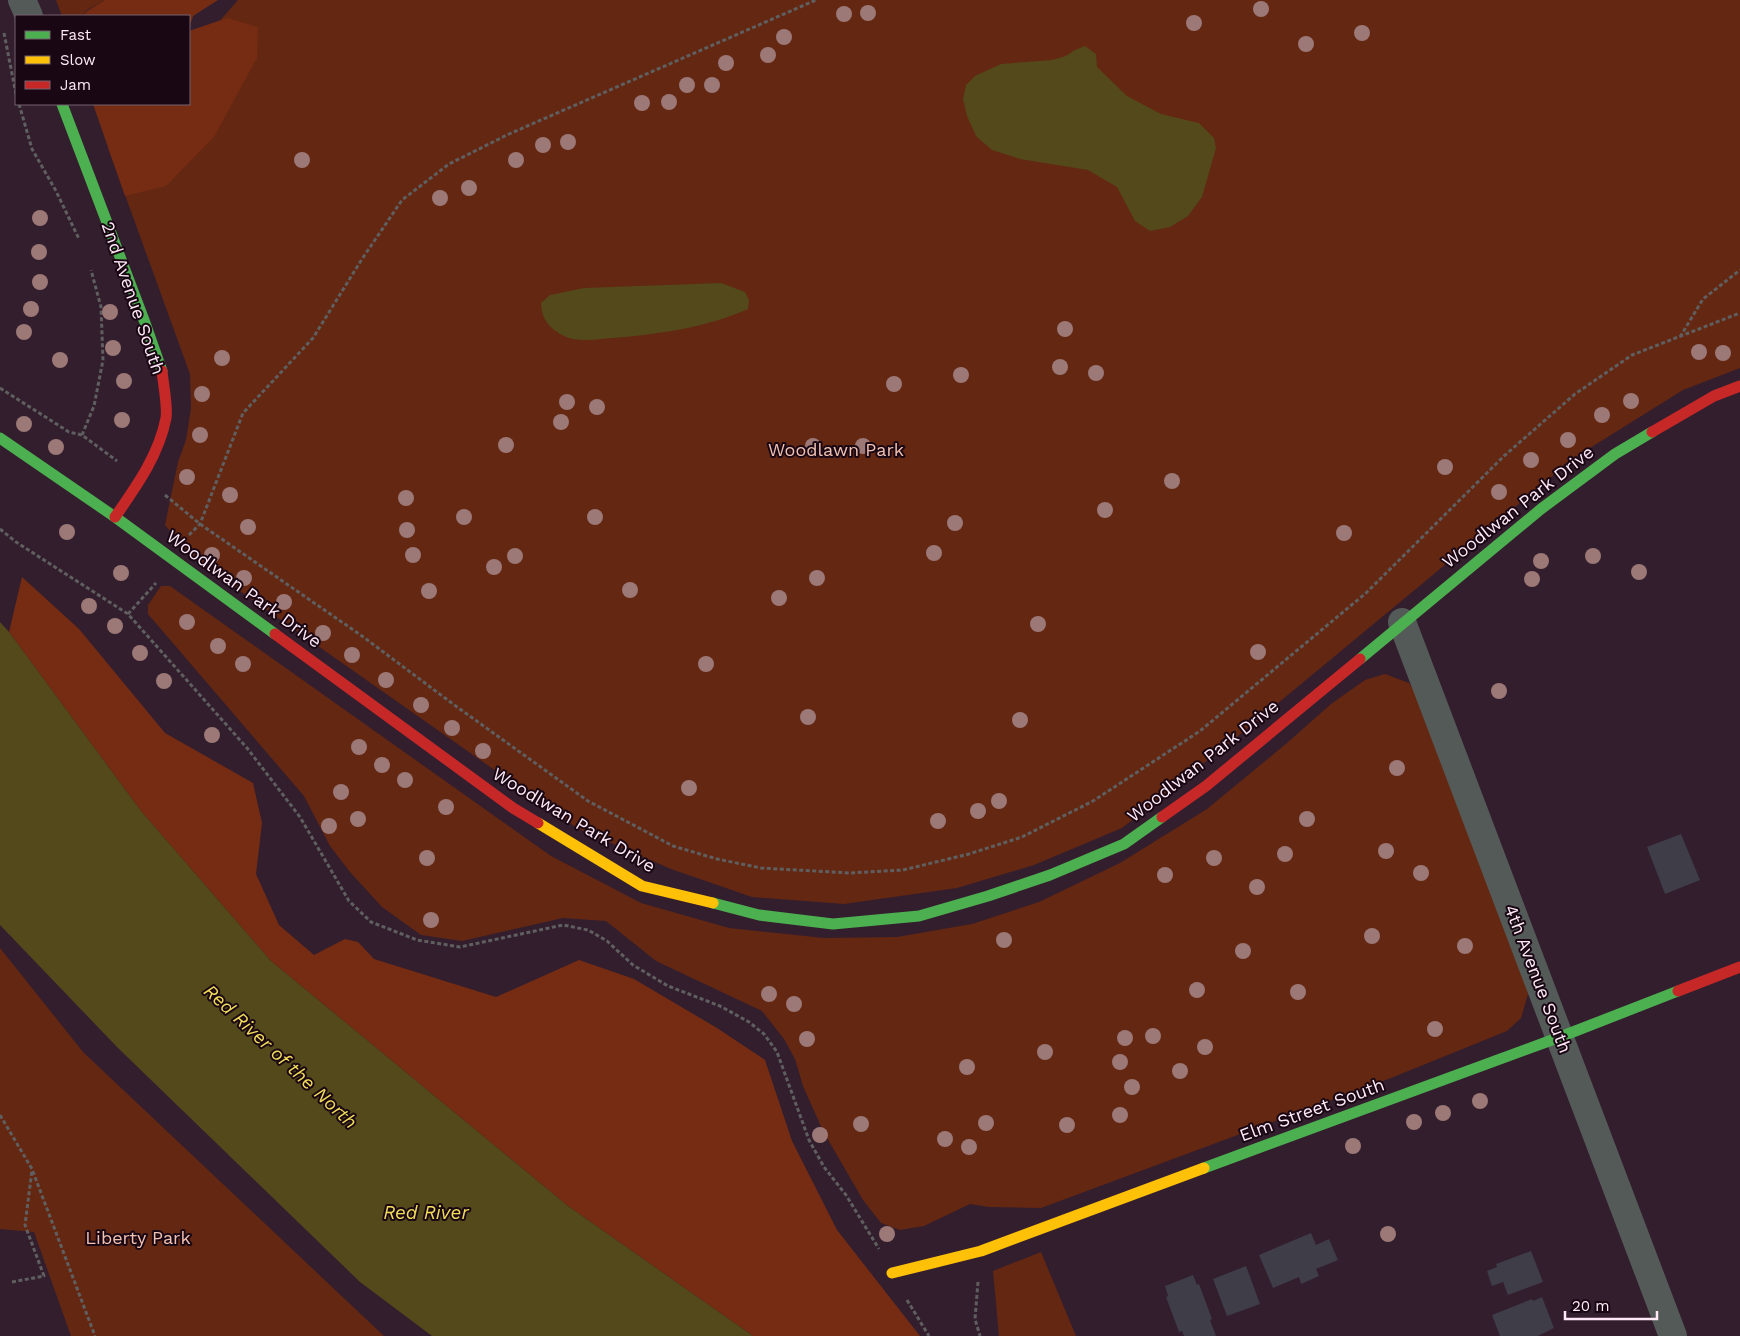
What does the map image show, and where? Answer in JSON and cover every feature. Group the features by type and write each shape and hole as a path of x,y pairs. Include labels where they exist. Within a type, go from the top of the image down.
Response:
{"street":[{"path":"22,0 28,15"},
{"name":"2nd Avenue South","path":"62,105 162,372 166,416 156,449 141,479 115,517"},
{"name":"Woodlwan Park Drive","path":"0,438 115,517 513,808 642,886 699,898 759,915 833,924 928,914 1050,875 1124,844 1206,786 1541,509 1615,454 1714,396 1740,386"},
{"name":"4th Avenue South","path":"1402,622 1674,1336"},
{"name":"Elm Street South","path":"892,1273 981,1251 1560,1037 1740,967"}],"path":[{"path":"200,524 244,413 313,338 362,258 402,200 449,164 509,134 816,0"},
{"path":"2,26 15,89"},
{"path":"19,105 32,148 81,244"},
{"path":"82,435 94,406 103,360 102,307 88,262"},
{"path":"1679,337 1702,299 1740,270"},
{"path":"0,388 69,432 82,435 200,524 362,636 453,704 588,800 673,846 717,859 761,868 850,873 902,870 969,854 1022,837 1093,801 1200,731 1366,593 1504,456 1575,394 1632,356 1740,313"},
{"path":"0,529 16,542 128,614 247,748 300,817 349,901 371,922 418,940 460,947 563,925 588,930 607,941 634,965 668,986 720,1006 749,1022 764,1034 777,1052 808,1140 824,1167 846,1195 874,1240 928,1336"},
{"path":"0,1115 32,1169 95,1336"},
{"path":"12,1282 44,1276 26,1225 32,1169"},
{"path":"980,1336 975,1319 981,1251"}],"green space":[{"path":"56,0 105,0 87,10 84,15 62,15"},
{"name":"Woodlawn Park","path":"238,0 1740,0 1740,368 1683,390 1574,458 1248,728 1122,828 1034,865 957,888 844,904 752,897 671,869 577,828 193,558 165,525 178,462 186,440 191,408 190,374 108,148 190,105 190,55"},
{"path":"161,586 170,586 551,856 641,903 729,928 824,938 897,937 972,924 1039,902 1120,863 1207,809 1331,704 1365,680 1385,674 1409,683 1424,705 1522,967 1528,994 1521,1018 1507,1031 1391,1078 1041,1208 989,1207 970,1204 924,1226 900,1230 881,1223 863,1200 823,1131 803,1086 795,1059 784,1039 762,1011 656,961 606,921 563,918 462,941 421,935 382,907 350,872 330,846 304,796 148,614 148,605"},
{"name":"Liberty Park","path":"0,948 83,1052 384,1336 71,1336 34,1232 0,1229"},
{"path":"1041,1252 1076,1336 999,1336 993,1271"}],"shaded area":[{"path":"105,0 218,0 193,16 190,26 190,15 85,15 87,11"},
{"path":"227,18 258,27 257,58 214,137 166,186 125,196 93,105 190,105 190,31"},
{"path":"22,577 79,629 165,733 253,783 262,823 256,874 279,925 314,955 345,939 358,942 374,959 496,997 579,960 634,979 717,1028 765,1060 792,1141 837,1230 920,1336 753,1336 568,1206 271,961 141,811 9,632"}],"water":[{"path":"1085,46 1096,54 1097,67 1127,96 1161,114 1199,123 1214,138 1216,148 1202,197 1188,216 1170,227 1150,231 1135,221 1117,187 1088,170 1020,159 992,150 976,136 967,116 963,99 966,85 975,76 1001,64 1052,60 1066,56"},
{"path":"721,283 745,292 749,300 748,309 715,321 665,332 595,340 575,339 564,336 554,330 547,323 541,309 541,303 550,295 584,288"},
{"name":"Red River","path":"0,622 141,811 271,961 568,1206 753,1336 432,1336 360,1282 118,1048 0,925"}],"building":[{"path":"1681,834 1700,880 1665,894 1647,847"},
{"path":"1311,1233 1316,1245 1329,1239 1338,1260 1316,1269 1319,1276 1301,1284 1299,1277 1273,1288 1259,1255"},
{"path":"1531,1251 1543,1282 1508,1295 1503,1282 1492,1286 1487,1271 1497,1267 1496,1264"},
{"path":"1246,1266 1260,1304 1227,1316 1213,1279"},
{"path":"1193,1275 1197,1285 1199,1284 1216,1336 1184,1336 1182,1331 1179,1332 1166,1297 1168,1296 1165,1286"},
{"path":"1542,1297 1554,1328 1538,1336 1500,1336 1492,1315 1532,1299 1533,1301"}],"traffic: fast":[{"path":"62,105 162,371"},
{"path":"1360,659 1541,509 1615,454 1652,432"},
{"path":"0,438 115,517 275,634"},
{"path":"713,903 759,915 833,924 919,916 988,896 1050,875 1124,844 1162,817"},
{"path":"1204,1168 1560,1037 1678,991"}],"traffic: slow":[{"path":"538,823 642,886 713,903"},
{"path":"892,1273 981,1251 1204,1168"}],"traffic: jam":[{"path":"115,517 146,470 163,432 166,418 166,402 162,371"},
{"path":"1652,432 1714,396 1740,386"},
{"path":"275,634 513,808 538,823"},
{"path":"1162,817 1206,786 1360,659"},
{"path":"1678,991 1740,967"}],"water label":[{"name":"Red River of the North","path":"281,1056"}]}
